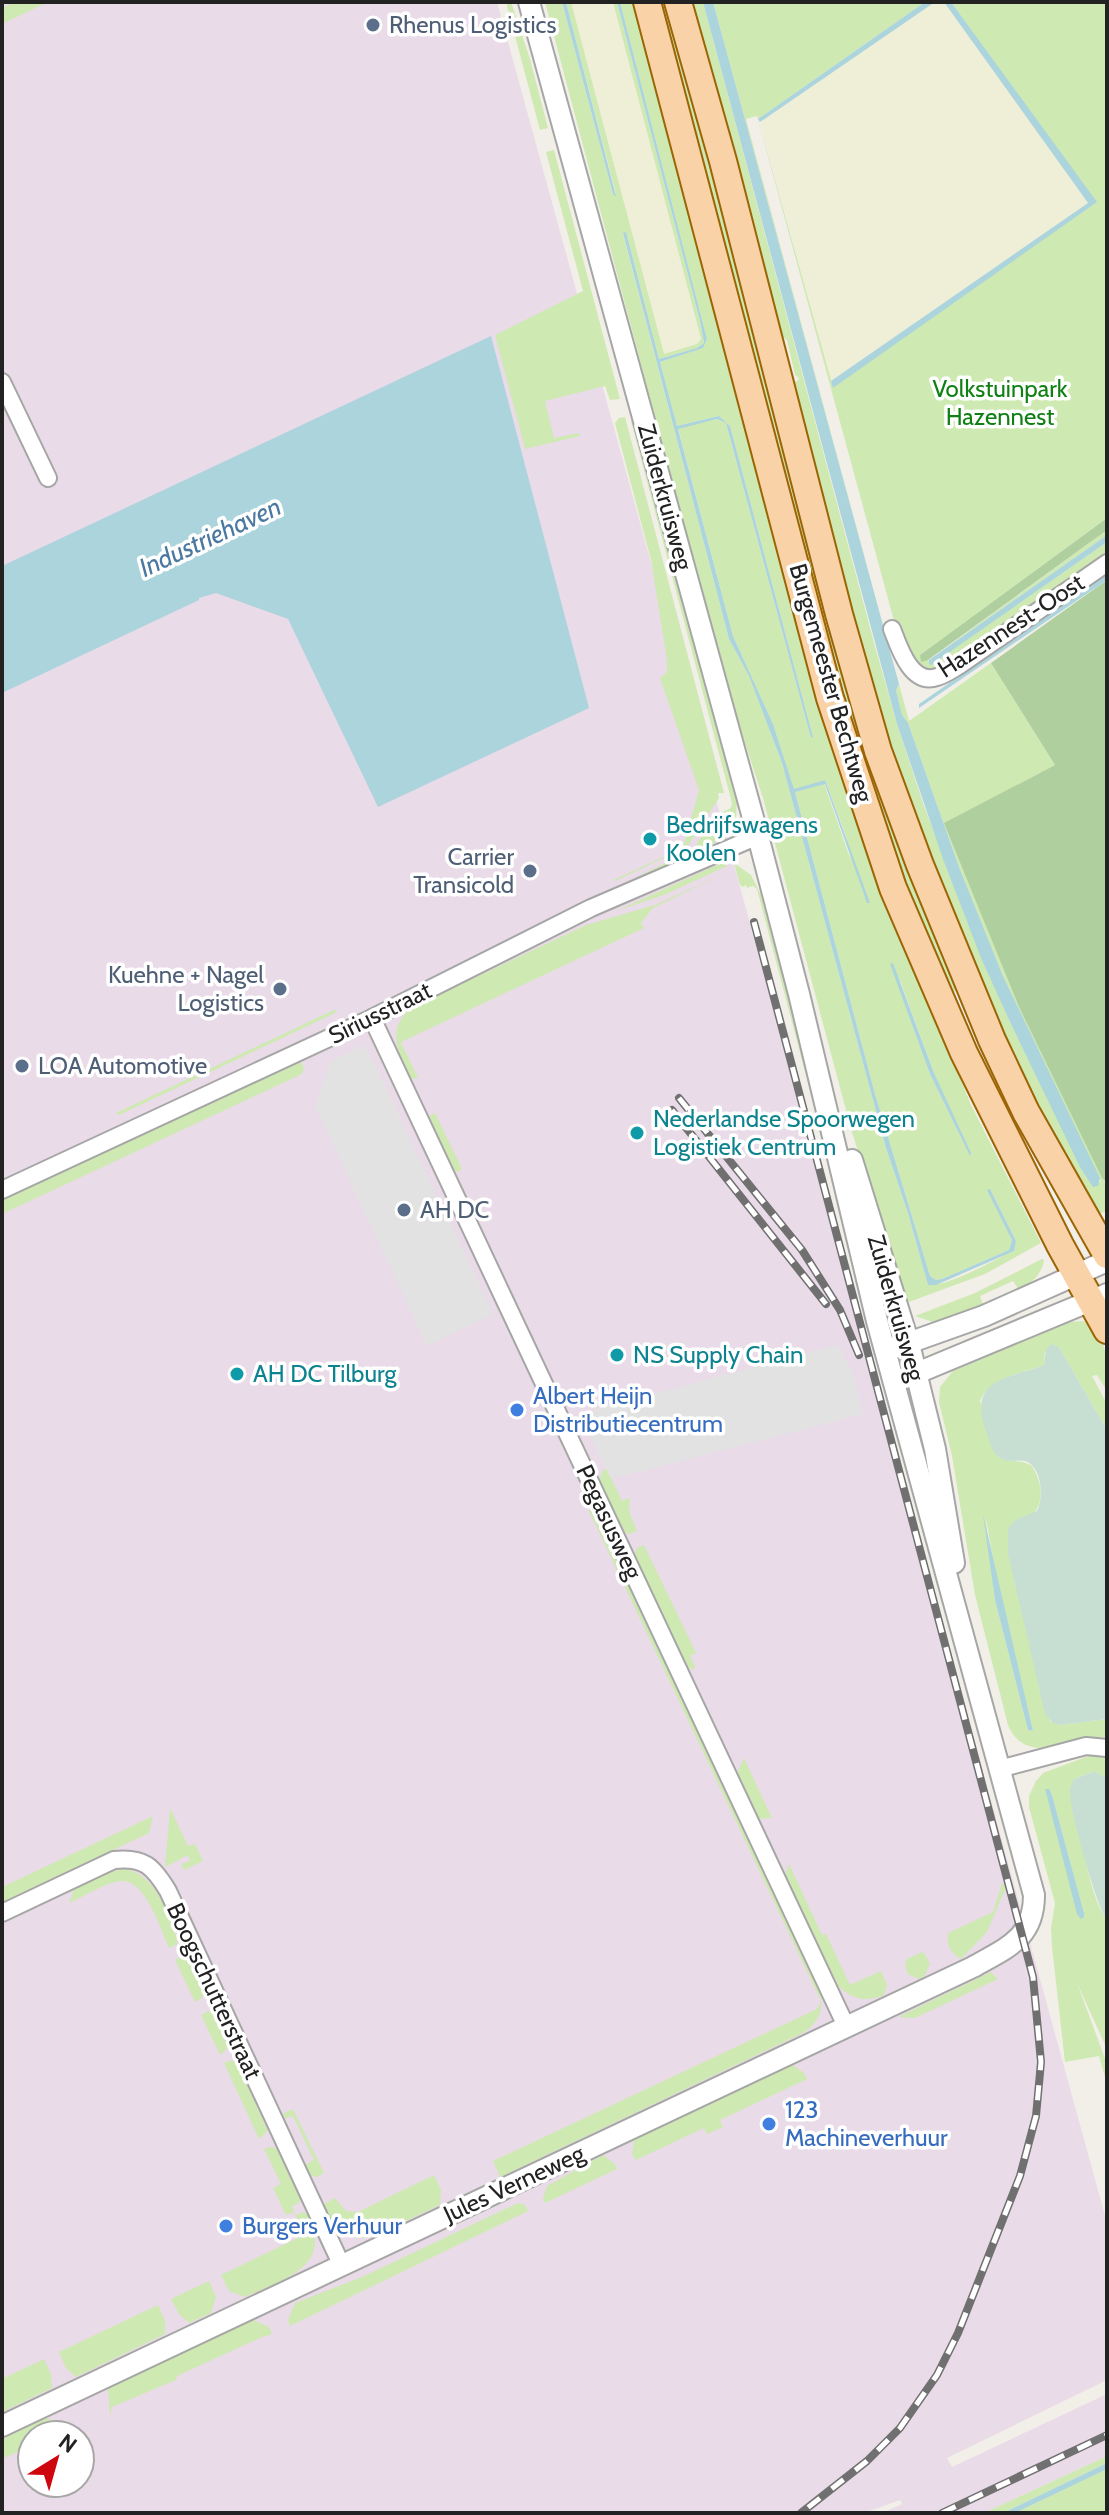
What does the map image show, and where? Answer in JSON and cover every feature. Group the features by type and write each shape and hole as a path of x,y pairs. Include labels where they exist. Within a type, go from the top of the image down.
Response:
{"main road":[{"name":"Burgemeester Bechtweg","path":"647,2 830,698 893,888 964,1053 1076,1276 1099,1297 1107,1330"},
{"name":"Burgemeester Bechtweg","path":"678,2 723,161 839,614 878,751 920,865 992,1040 1026,1112 1107,1255"}],"street":[{"name":"Zuiderkruisweg","path":"529,2 758,836 885,1351 964,1630 1034,1895 1032,1916 1022,1935"},
{"path":"2,382 48,478"},
{"name":"Hazennest-Oost","path":"892,629 904,659 919,676 934,679 960,665 1107,563"},
{"name":"Siriusstraat","path":"2,1190 372,1018 591,908 758,836"},
{"name":"Zuiderkruisweg","path":"799,994 917,1374 945,1506 964,1630"},
{"name":"Pegasusweg","path":"372,1018 846,2026"},
{"path":"885,1351 984,1316 1107,1261"},
{"path":"894,1382 1099,1297"},
{"path":"999,1769 1086,1746 1107,1748"},
{"name":"Boogschutterstraat","path":"2,1913 114,1860 132,1858 147,1864 160,1877 342,2266"},
{"name":"Jules Verneweg","path":"2,2426 973,1967 1022,1935"}],"shaded area":[{"path":"2,2 497,2 1107,2223 1107,2380 947,2458 952,2467 1107,2394 1107,2456 984,2513 882,2513 902,2504 900,2500 864,2513 2,2513 2,679 485,419 2,576"},
{"name":"AH DC","path":"365,1045 493,1314 427,1346 315,1106 331,1061"},
{"path":"837,1345 853,1373 863,1414 611,1479 579,1414"}],"green space":[{"path":"15,2 48,2 2,24 2,8"},
{"path":"506,2 511,2 530,59 548,128 540,130"},
{"path":"545,2 562,2 613,194 616,194 566,2 571,2 664,354 697,344 701,339 613,2 617,2 700,321 704,343 697,348 659,359 626,232 623,234 729,639 749,676 782,763 886,1148 928,1285 948,1282 1013,1251 1016,1241 990,1189 1012,1240 1009,1250 942,1279 936,1280 930,1276 875,1094 795,792 824,783 851,861 846,836 825,780 794,790 773,724 733,636 678,428 717,419 726,423 811,738 730,426 719,416 677,426 660,362 702,348 707,339 620,2 640,2 728,335 942,1034 971,1105 1041,1243 985,1274 906,1303 851,1129 763,798 726,685","holes":["891,964 934,1073 970,1156 930,1074"]},
{"path":"571,2 613,2 700,337 697,344 663,354"},
{"path":"658,2 671,2 960,989 949,994 891,847 850,724"},
{"path":"689,2 703,2 876,650 923,803 967,921 1010,1022 1087,1178 1101,1182 1003,976 959,867 908,723 902,716 896,690 899,684 909,721 991,663 1055,765 945,823 1019,1007 1107,1187 1107,1211 1096,1215 1029,1095 939,891 876,706 790,383 793,380 797,382 799,378 795,375 787,340 777,333"},
{"name":"Volkstuinpark Hazennest","path":"713,2 925,2 758,119 833,387 1096,202 951,2 1107,2 1107,518 920,655 929,660 930,665 1107,542 1107,556 957,660 923,679 906,665 757,116 746,119 896,675"},
{"path":"935,2 944,2 1088,203 831,381 760,122"},
{"path":"554,150 620,399 610,400 605,386 545,401 554,438 579,433 580,436 525,449 495,335 583,291 546,152"},
{"path":"625,417 724,793 718,793 719,798 683,849 615,881 683,848 699,790 660,678 667,672 667,660 651,560 615,423"},
{"path":"636,419 737,801 736,818 726,835 719,814 731,808 732,803 631,421"},
{"path":"1107,518 1107,530 928,660 921,662 920,655"},
{"path":"1107,530 1107,535 929,660"},
{"path":"1107,580 1107,1183 1019,1007 944,823 1055,765 991,663"},
{"path":"709,826 718,830 720,840 659,871 625,883 693,849"},
{"path":"727,863 727,866 664,895 616,911 717,865"},
{"path":"734,863 751,875 761,895 870,1308 868,1312 757,889 740,885"},
{"path":"723,874 653,908 641,923 644,928 401,1042 418,1078 410,1079 396,1041 399,1023 413,1007 586,925 655,905"},
{"path":"336,1009 335,1013 119,1115 116,1113"},
{"path":"299,1060 304,1067 302,1074 2,1214 2,1200"},
{"path":"435,1113 462,1169 457,1172 428,1117"},
{"path":"1042,1259 1041,1270 1032,1281 1019,1290 1013,1281 980,1296 984,1306 936,1323 915,1316 975,1293"},
{"path":"1083,1321 1098,1333 1102,1341 1107,1391 1097,1375 1092,1376 1107,1404 1107,1430 1059,1347 1045,1352 1044,1365 998,1382 984,1393 980,1401 999,1457 1032,1466 1038,1478 1041,1496 1034,1513 1050,1721 1060,1725 1107,1719 1107,1737 1039,1748 1026,1745 1016,1738 1008,1725 975,1595 952,1456 939,1402 940,1387 953,1371 1069,1322","holes":["985,1514 998,1586 1033,1731 1028,1730 995,1600"]},
{"path":"1052,1344 1059,1347 1107,1430 1107,1719 1060,1725 1053,1723 1045,1714 1008,1554 1008,1528 1015,1520 1037,1511 1040,1483 1031,1464 1009,1461 994,1453 982,1414 986,1391 1004,1378 1044,1365 1046,1349"},
{"path":"607,1469 622,1501 630,1498 629,1511 637,1531 630,1534 623,1532 599,1480 603,1470"},
{"path":"588,1509 597,1514 819,1986 822,2000 818,2019 803,2033 500,2177 493,2161 817,2009 821,2001"},
{"path":"644,1545 696,1653 690,1656 694,1669 687,1668 634,1554 637,1548"},
{"path":"1091,1755 1107,1757 1107,1779 1095,1771 1074,1779 1088,1871 1107,1921 1107,2049 1077,1983 1107,2064 1107,2084 1099,2056 1065,2062 1052,1947 1055,1903 1029,1807 1029,1796 1043,1773","holes":["1045,1789 1052,1795 1084,1913 1079,1917"]},
{"path":"744,1758 772,1818 758,1819 737,1773"},
{"path":"1095,1771 1107,1779 1107,1921 1084,1857 1070,1791 1074,1779"},
{"path":"170,1808 188,1846 195,1844 203,1861 184,1870 181,1864 190,1861 188,1855 165,1867"},
{"path":"153,1816 149,1833 2,1902 2,1887"},
{"path":"789,1864 822,1935 826,1934 850,1985 881,1971 887,1985 884,1995 860,1998 838,1986 785,1875"},
{"path":"124,1869 135,1872 152,1886 169,1918 177,1944 169,1948 145,1896 130,1882 108,1884 69,1903 75,1887 108,1872"},
{"path":"1002,1883 1006,1887 987,1932 961,1959 950,1949 948,1933 993,1912"},
{"path":"922,1952 930,1964 924,1977 918,1979 908,1974 905,1965 907,1959"},
{"path":"187,1957 204,1993 195,2002 175,1960"},
{"path":"991,1972 998,1979 915,2018 898,2017"},
{"path":"208,2011 213,2013 229,2047 220,2055 201,2015"},
{"path":"236,2061 268,2131 259,2139 224,2063"},
{"path":"793,2065 807,2079 720,2120 723,2127 707,2134 704,2128 636,2160 632,2154 634,2140"},
{"path":"293,2109 324,2173 317,2177 308,2175 304,2165 314,2160 293,2116 282,2119 284,2113"},
{"path":"277,2148 301,2198 299,2203 292,2206 296,2215 303,2212 308,2214 314,2232 314,2247 310,2259 300,2269 245,2297 229,2291 221,2275 304,2235 294,2212 286,2215 273,2188 281,2184 264,2149"},
{"path":"603,2155 617,2169 545,2203 543,2199 547,2186"},
{"path":"434,2175 441,2190 440,2205 371,2237 354,2237 340,2231 322,2205 335,2198 346,2211 358,2212"},
{"path":"518,2203 525,2205 528,2211 290,2326 288,2320 295,2303 362,2277"},
{"path":"209,2281 216,2297 211,2313 189,2323 179,2314 171,2299"},
{"path":"158,2305 165,2321 165,2334 76,2377 66,2368 59,2352"},
{"path":"253,2320 269,2327 272,2334 112,2407 110,2416 108,2388"},
{"path":"44,2359 51,2374 52,2388 2,2412 2,2379"},
{"path":"16,2432 16,2452 2,2459 2,2438"},
{"path":"1107,2456 1107,2463 1003,2513 984,2513"},
{"path":"1107,2469 1107,2513 1015,2513 1100,2472"}],"water":[{"path":"562,2 566,2 616,196 613,194"},
{"path":"617,2 620,2 707,339 703,348 660,362 677,426 719,416 730,426 811,738 726,423 717,419 678,429 733,636 773,724 794,789 825,780 870,903 867,903 825,784 795,792 875,1094 930,1276 936,1280 942,1279 1009,1250 1012,1240 987,1190 990,1189 1016,1241 1014,1251 936,1285 928,1285 886,1148 782,763 749,676 729,639 623,233 626,232 659,359 697,348 704,343 700,321"},
{"path":"703,2 713,2 899,684 896,690 902,715 908,723 959,867 1003,976 1100,1178 1098,1186 1093,1187 1080,1167 981,958 897,724"},
{"path":"925,2 935,2 760,122 758,119"},
{"path":"944,2 951,2 1097,202 833,388 831,381 1088,203"},
{"name":"Industriehaven","path":"491,336 589,708 378,807 288,619 216,593 199,598 2,693 2,566"},
{"path":"1107,535 1107,542 929,664 929,660"},
{"path":"1107,574 1107,580 919,708 919,704"},
{"path":"893,963 934,1073 970,1156 930,1074 890,964"},
{"path":"983,1514 1033,1731 1028,1730 995,1600"},
{"path":"1045,1789 1049,1789 1052,1795 1084,1913 1081,1919 1077,1914"},
{"path":"1107,2463 1107,2469 1015,2513 1003,2513"}],"railway":[{"path":"754,922 1033,1977 1041,2062 1036,2116 1020,2176 958,2333 937,2375 900,2428 867,2461 801,2513"},
{"path":"679,1098 802,1250 840,1310 859,1355"},
{"path":"672,1110 826,1304"},
{"path":"942,2513 1107,2435"}],"place":[{"name":"Rhenus Logistics","path":"373,25"},
{"name":"Bedrijfswagens Koolen","path":"650,839"},
{"name":"Carrier Transicold","path":"530,871"},
{"name":"Kuehne + Nagel Logistics","path":"280,989"},
{"name":"LOA Automotive","path":"22,1066"},
{"name":"Nederlandse Spoorwegen Logistiek Centrum","path":"637,1133"},
{"name":"AH DC","path":"404,1210"},
{"name":"NS Supply Chain","path":"617,1355"},
{"name":"AH DC Tilburg","path":"237,1374"},
{"name":"Albert Heijn Distributiecentrum","path":"517,1410"},
{"name":"123 Machineverhuur","path":"769,2124"},
{"name":"Burgers Verhuur","path":"226,2226"}]}
